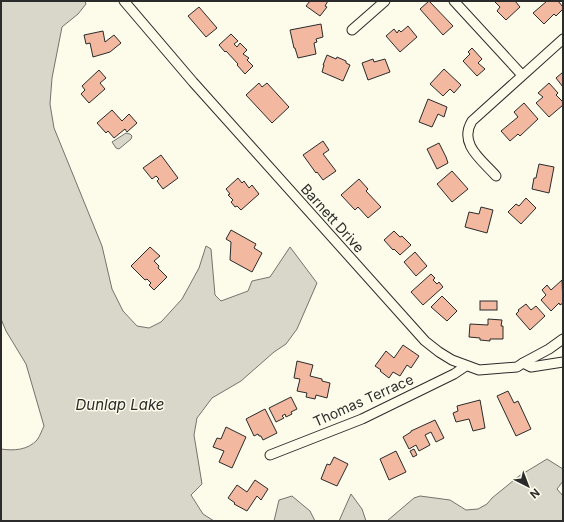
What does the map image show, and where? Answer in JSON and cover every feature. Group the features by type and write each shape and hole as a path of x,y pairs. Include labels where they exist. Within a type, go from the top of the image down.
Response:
{"street":[{"name":"Barnett Drive","path":"124,1 193,82 425,341 439,352 466,366 479,370 517,366 524,363 531,366 563,362"},
{"path":"352,30 385,1"},
{"path":"454,1 522,76"},
{"path":"496,176 471,148 466,135 468,127 472,121 563,39"},
{"path":"524,363 563,339"},
{"name":"Thomas Terrace","path":"270,455 362,419 454,374 466,366"}],"water":[{"name":"Dunlap Lake","path":"1,1 85,1 86,4 78,14 62,27 52,78 50,104 54,128 102,246 112,289 123,311 137,326 149,328 161,322 182,299 199,268 206,246 211,249 215,295 221,301 248,291 252,281 270,277 290,247 317,283 297,329 286,344 274,352 241,381 212,398 197,418 194,435 202,484 191,495 203,514 214,521 1,521 1,449 16,450 29,446 37,440 44,426 26,364 6,331 1,319"},
{"path":"126,133 132,136 131,139 119,149 116,148 112,142"},
{"path":"547,459 563,469 563,481 557,489 563,496 563,521 387,521 414,498 420,496 450,500 466,510 478,509 487,504 492,498 519,476"},
{"path":"351,494 362,509 366,521 339,521"},
{"path":"292,496 310,511 315,521 274,521 279,500"}],"building":[{"path":"310,1 328,1 325,6 327,7 320,16 306,6"},
{"path":"429,1 453,26 443,35 420,9"},
{"path":"494,1 515,1 520,7 506,20 497,11 500,7"},
{"path":"547,1 558,1 563,9 556,16 554,14 544,24 533,13"},
{"path":"199,7 217,28 206,37 188,16"},
{"path":"321,24 323,37 316,39 317,42 314,43 316,54 298,58 290,30"},
{"path":"408,26 417,37 400,52 386,36 394,29 397,33 399,30 401,32"},
{"path":"103,31 105,42 114,35 121,43 110,52 93,57 90,43 86,44 84,35"},
{"path":"231,34 238,41 234,44 237,47 240,43 247,50 243,54 249,58 247,60 253,66 245,74 237,65 238,64 219,45"},
{"path":"472,48 482,59 478,63 485,69 477,76 463,61 470,54 468,52"},
{"path":"327,55 336,59 337,57 346,61 346,63 350,65 343,81 322,72"},
{"path":"373,59 374,62 385,59 390,72 368,80 362,63"},
{"path":"444,69 461,85 454,93 450,89 443,96 430,84"},
{"path":"99,70 106,78 100,83 105,89 89,103 81,94 85,90 82,86"},
{"path":"563,72 563,87 556,78"},
{"path":"259,83 262,87 267,83 289,107 272,123 246,95"},
{"path":"549,83 558,93 556,95 563,102 563,105 549,117 536,103 543,97 538,93"},
{"path":"428,99 447,107 444,117 438,114 432,127 419,122"},
{"path":"524,103 538,119 520,136 518,134 510,141 501,131 518,117 514,112"},
{"path":"112,110 122,121 129,114 137,123 127,132 125,129 114,138 108,131 106,133 97,123"},
{"path":"323,141 329,150 323,154 336,171 323,180 303,155"},
{"path":"439,143 448,163 437,169 427,149"},
{"path":"161,155 178,178 163,189 157,181 159,179 156,176 152,179 143,168"},
{"path":"539,164 554,167 549,193 532,189"},
{"path":"452,171 468,189 452,202 437,184"},
{"path":"238,178 242,183 244,181 249,188 252,185 259,194 241,210 237,206 235,207 231,202 233,200 228,195 230,194 226,189"},
{"path":"359,179 368,189 366,191 381,207 368,218 358,207 355,210 341,195"},
{"path":"526,198 536,208 521,224 508,212 516,204 519,206"},
{"path":"481,207 493,210 487,233 465,227 469,212 479,214"},
{"path":"231,230 256,244 254,248 262,253 252,272 230,260 231,242 226,239"},
{"path":"394,231 400,237 402,236 411,245 400,255 384,240"},
{"path":"150,247 160,256 154,261 159,266 158,268 167,277 154,290 149,285 151,283 147,279 145,280 131,266"},
{"path":"415,252 427,266 416,276 404,262"},
{"path":"431,274 435,278 433,280 437,284 439,282 443,287 423,305 411,292"},
{"path":"562,280 563,303 560,305 559,303 551,311 541,300 546,295 542,290 547,285 551,290"},
{"path":"442,296 457,311 447,321 431,307"},
{"path":"480,301 497,301 497,310 480,310"},
{"path":"526,304 531,310 536,306 545,316 530,330 516,314 519,311 518,310"},
{"path":"488,319 502,320 501,326 503,326 503,339 490,339 490,341 469,337 470,324 488,325"},
{"path":"403,345 419,356 411,368 407,365 400,376 393,372 389,378 375,366 386,351 394,358"},
{"path":"297,361 313,365 310,376 330,383 327,398 316,395 315,399 306,397 307,393 297,391 300,379 294,378"},
{"path":"508,391 514,403 518,401 531,429 516,436 497,396"},
{"path":"291,397 297,409 286,417 285,414 282,416 284,418 276,422 269,408"},
{"path":"480,400 485,428 473,431 469,419 456,422 453,413 458,411 457,406"},
{"path":"265,409 277,433 263,440 258,434 254,436 246,419"},
{"path":"435,420 444,438 436,442 431,432 425,435 430,445 419,451 416,445 409,449 403,437 411,431"},
{"path":"226,427 246,437 232,468 219,462 224,451 213,447 217,438 221,439"},
{"path":"414,449 417,455 413,457 410,451"},
{"path":"396,451 406,472 389,480 380,459"},
{"path":"334,457 348,464 337,486 321,479 327,464 330,465"},
{"path":"255,480 268,489 261,500 257,496 247,511 234,504 235,503 228,498 237,485 247,492"}]}
